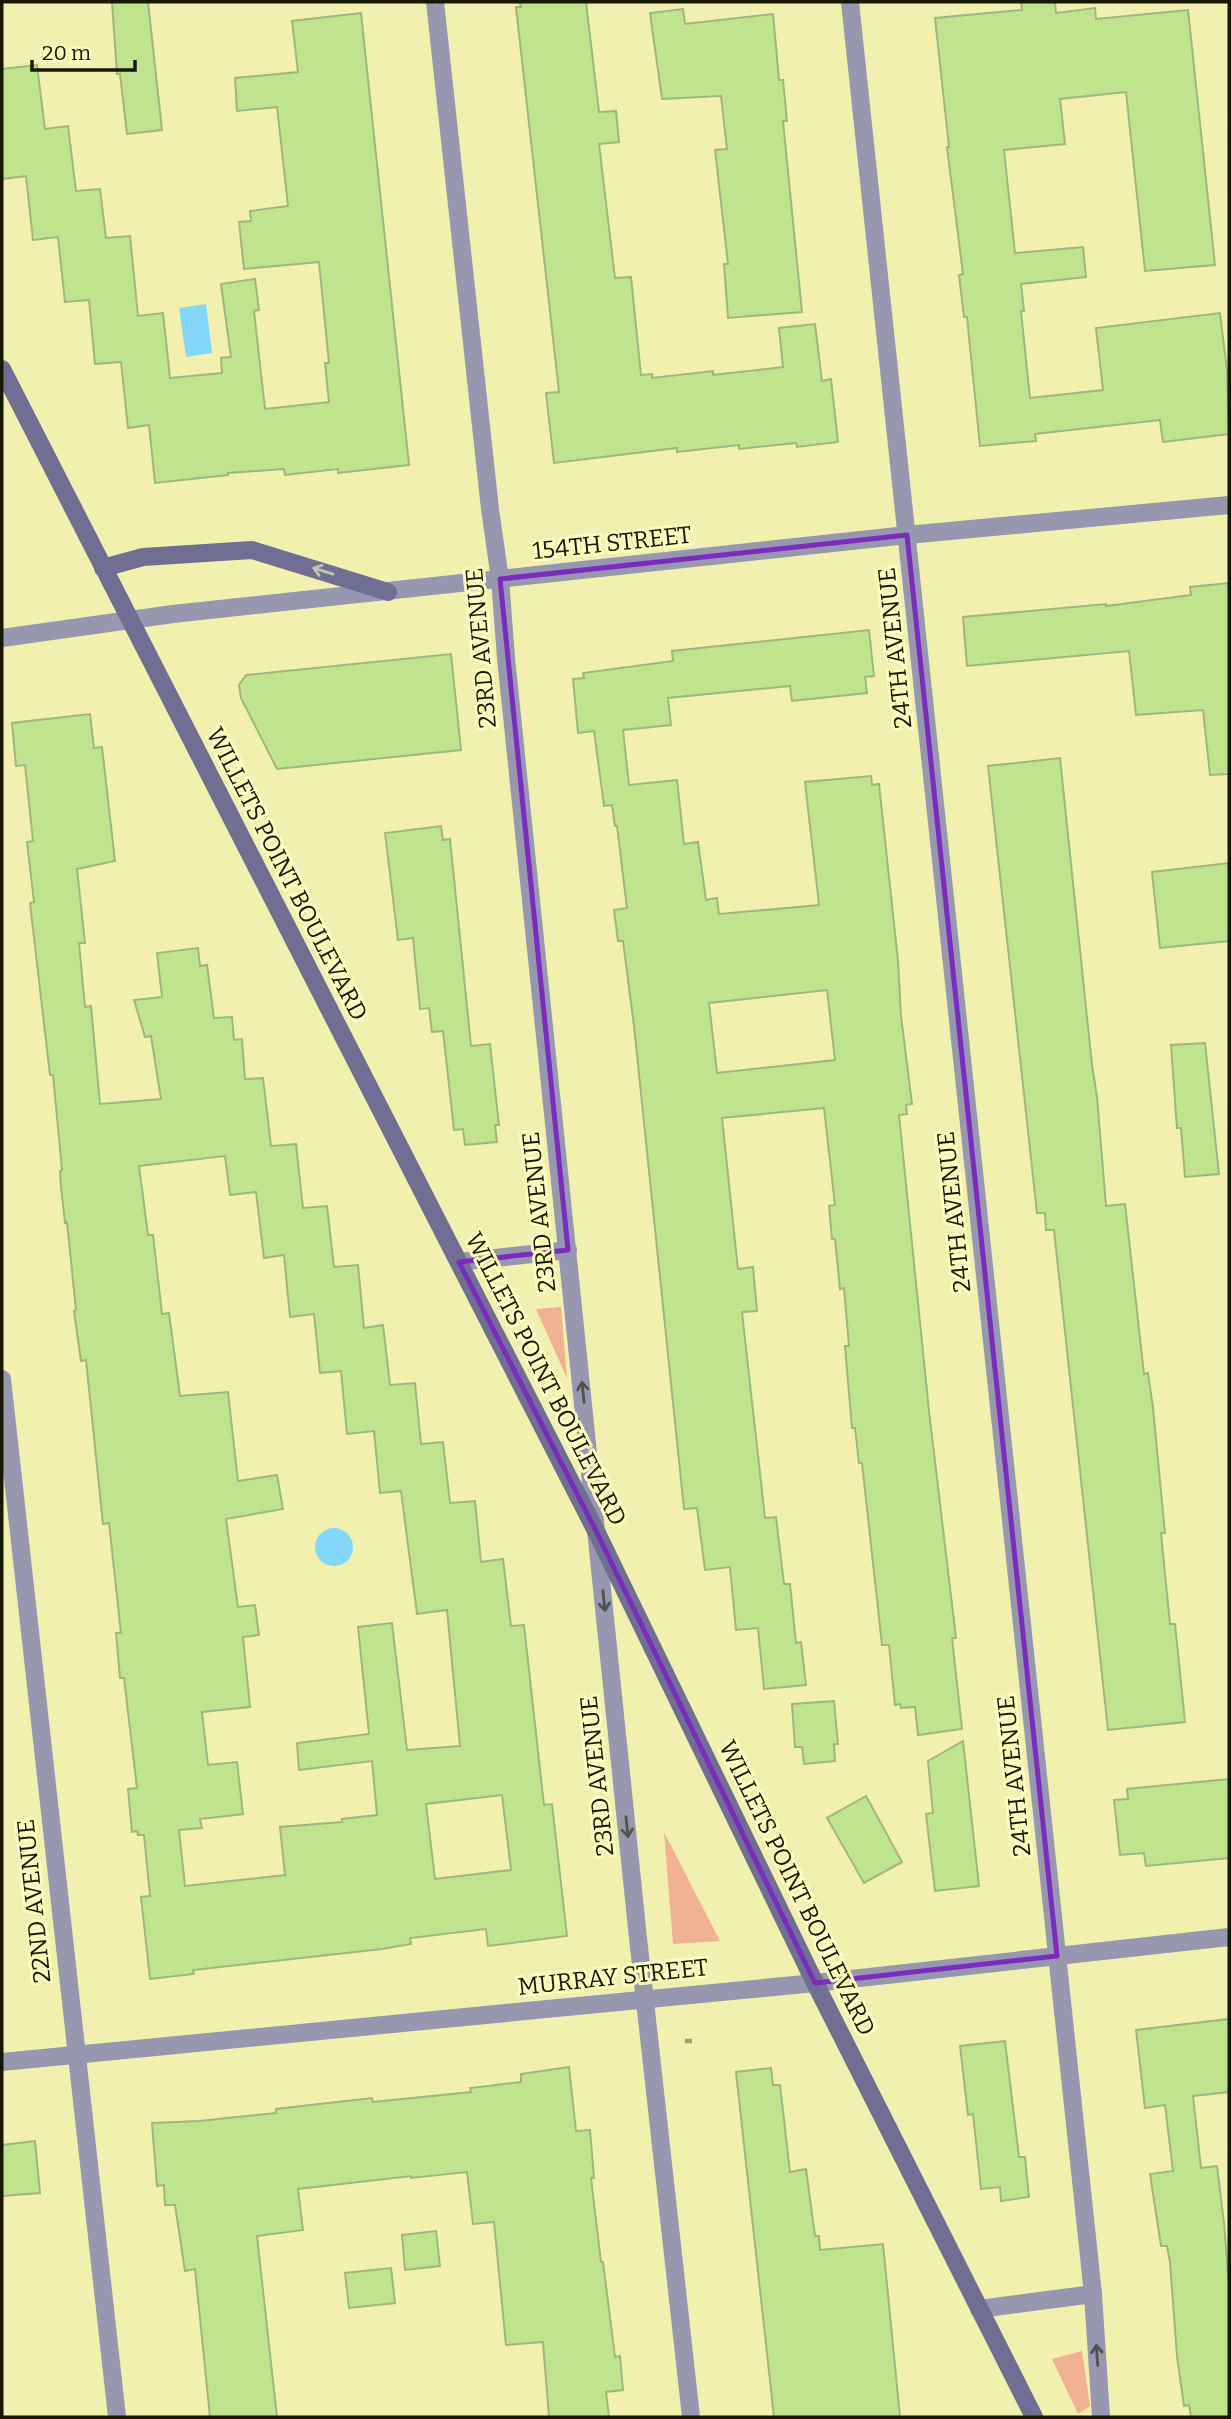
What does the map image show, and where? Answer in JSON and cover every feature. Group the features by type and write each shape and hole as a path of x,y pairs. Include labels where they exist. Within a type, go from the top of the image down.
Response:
{"street":[{"name":"23RD AVENUE","path":"435,2 490,509 500,579 638,1938 691,2417"},
{"name":"24TH AVENUE","path":"850,2 1058,1956 1093,2294 1101,2417"},
{"name":"WILLETS POINT BOULEVARD","path":"2,369 597,1533 815,1983 1034,2417"},
{"name":"154TH STREET","path":"2,638 173,614 907,534 1229,505"},
{"path":"103,568 143,557 253,550 388,592"},
{"path":"459,1262 568,1250"},
{"name":"22ND AVENUE","path":"2,1379 117,2417"},
{"name":"MURRAY STREET","path":"2,2062 815,1983 1229,1937"},
{"path":"979,2309 1093,2294"}],"path":[{"path":"685,2041 694,2041"}],"highlighted area":[{"path":"907,535 1057,1956 815,1983 597,1533 459,1262 568,1250 500,579"}],"shaded area":[{"path":"561,1307 567,1378 536,1309"},
{"path":"664,1832 720,1941 673,1944"},
{"path":"1082,2351 1090,2406 1078,2414 1052,2359"}],"water":[{"path":"206,304 212,353 186,357 179,308"},
{"path":"334,1528 348,1533 353,1547 348,1561 334,1566 320,1561 315,1547 320,1533"}],"building":[{"path":"112,2 148,2 162,130 127,134 120,74 117,74"},
{"path":"520,2 586,2 599,112 616,111 619,142 599,144 615,278 631,277 641,375 652,374 652,378 713,371 713,375 783,367 779,328 815,324 822,381 831,379 838,442 739,449 739,445 677,452 677,448 554,463 546,393 559,392 516,7 521,7"},
{"path":"1021,2 1055,2 1056,13 1095,8 1096,19 1188,10 1215,265 1145,271 1126,92 1060,99 1065,144 1004,150 1015,253 1083,247 1086,277 1021,284 1024,311 1021,311 1030,398 1103,390 1096,328 1220,313 1227,370 1229,434 1163,442 1160,420 1035,434 1036,441 980,446 967,317 964,317 959,275 963,274 935,18 1022,10"},
{"path":"683,9 685,24 773,14 779,80 783,80 787,121 783,121 802,312 728,318 724,264 728,264 715,150 727,149 721,96 662,99 650,13"},
{"path":"361,13 409,465 338,473 338,469 285,475 284,469 155,483 149,425 128,428 121,362 95,364 89,300 65,302 58,237 33,240 26,176 2,179 2,69 37,65 45,129 68,126 76,191 100,189 106,238 130,236 138,316 163,313 170,378 222,373 221,358 231,357 221,284 255,279 259,310 254,311 265,409 329,402 325,363 329,363 319,262 244,269 239,222 251,221 250,211 288,206 277,107 237,111 235,78 298,72 292,21"},
{"path":"1229,583 1229,774 1210,775 1203,710 1136,715 1129,651 967,666 963,617 1106,606 1191,595 1190,587"},
{"path":"869,630 874,676 865,677 867,693 792,701 790,686 668,698 671,725 623,730 629,785 677,780 684,844 698,842 706,900 717,898 719,914 819,905 805,782 871,776 872,785 879,784 912,1104 906,1105 907,1114 899,1115 929,1411 956,1638 952,1638 962,1729 918,1735 915,1707 901,1708 900,1704 895,1705 889,1645 882,1645 862,1463 859,1463 855,1428 852,1428 845,1346 849,1346 844,1288 840,1289 835,1239 832,1239 829,1206 835,1205 824,1108 722,1118 738,1269 753,1267 757,1311 742,1312 765,1518 776,1517 784,1584 790,1584 796,1643 801,1642 806,1685 764,1689 758,1628 736,1630 730,1567 705,1570 697,1508 684,1509 634,1026 623,941 618,941 614,910 627,908 617,826 612,805 604,806 594,731 578,733 573,679 584,678 583,673 673,661 672,651","holes":["827,990 835,1060 717,1073 709,1003"]},
{"path":"451,654 461,750 277,769 241,698 239,685 246,675"},
{"path":"90,714 94,748 102,747 115,861 77,869 85,943 79,943 85,1007 91,1006 100,1104 161,1099 151,1036 145,1037 134,1000 162,997 157,953 198,948 200,966 207,965 214,1018 232,1017 234,1040 242,1039 245,1079 263,1078 271,1146 296,1144 303,1208 327,1206 334,1267 358,1265 364,1328 383,1325 390,1385 415,1383 421,1444 443,1442 450,1503 475,1501 481,1562 503,1559 511,1626 524,1625 544,1805 552,1804 567,1936 488,1946 486,1929 410,1938 411,1944 382,1949 193,1970 194,1974 150,1979 141,1897 150,1896 144,1835 138,1835 137,1831 132,1832 128,1789 137,1788 124,1678 120,1678 116,1633 121,1633 109,1523 103,1524 86,1360 81,1361 74,1311 53,1075 50,1075 30,903 34,902 27,842 33,841 25,765 16,766 12,723","holes":["225,1156 230,1195 256,1192 264,1258 284,1255 290,1317 314,1314 320,1373 341,1371 347,1434 374,1431 380,1493 401,1491 417,1614 447,1610 460,1746 407,1750 392,1623 358,1627 369,1734 297,1743 299,1770 372,1761 377,1815 342,1819 342,1822 280,1827 285,1875 185,1886 179,1830 202,1828 200,1819 243,1814 237,1762 208,1765 202,1712 250,1707 243,1637 259,1635 255,1605 238,1607 226,1519 283,1509 277,1475 238,1481 228,1392 180,1396 169,1313 162,1314 153,1235 148,1235 139,1166","502,1795 511,1870 435,1879 426,1804"]},
{"path":"1060,758 1097,1097 1106,1206 1125,1204 1144,1374 1148,1373 1153,1408 1165,1533 1161,1533 1170,1624 1175,1624 1185,1722 1108,1730 1054,1230 1046,1230 1045,1213 1037,1213 988,766"},
{"path":"441,826 443,840 450,839 471,1046 490,1044 499,1125 495,1125 497,1142 465,1145 463,1129 454,1130 443,1031 432,1032 429,1008 420,1009 413,938 398,940 385,833"},
{"path":"1229,863 1229,941 1160,948 1152,872"},
{"path":"1205,1043 1219,1174 1185,1177 1181,1128 1177,1128 1171,1045"},
{"path":"834,1701 838,1744 834,1744 835,1761 804,1764 802,1747 795,1747 792,1704"},
{"path":"963,1741 979,1886 935,1891 926,1814 933,1813 928,1761"},
{"path":"1229,1779 1229,1858 1146,1866 1144,1853 1120,1855 1114,1800 1128,1799 1127,1789"},
{"path":"866,1796 902,1862 864,1883 827,1818"},
{"path":"1229,2019 1229,2092 1193,2096 1201,2168 1217,2166 1224,2223 1229,2285 1229,2417 1191,2417 1189,2405 1184,2406 1177,2356 1170,2262 1167,2246 1161,2246 1150,2174 1173,2171 1165,2105 1145,2108 1136,2030"},
{"path":"1005,2041 1019,2157 1025,2157 1029,2197 1001,2201 1000,2187 981,2189 973,2114 968,2115 960,2046"},
{"path":"569,2067 576,2131 590,2130 594,2178 591,2178 601,2262 615,2357 620,2356 623,2390 606,2392 609,2417 549,2417 543,2342 506,2345 494,2222 473,2224 467,2172 298,2189 303,2230 257,2236 277,2417 210,2417 195,2269 185,2271 175,2205 165,2205 164,2185 157,2186 152,2123 276,2113 276,2109 372,2098 373,2102 471,2092 470,2088 521,2082 521,2074"},
{"path":"771,2068 773,2085 780,2085 790,2172 806,2169 815,2236 819,2236 820,2250 883,2244 900,2417 774,2417 736,2072"},
{"path":"35,2141 40,2193 2,2196 2,2145"},
{"path":"436,2231 440,2266 405,2270 402,2235"},
{"path":"391,2268 395,2303 349,2308 345,2273"}]}
